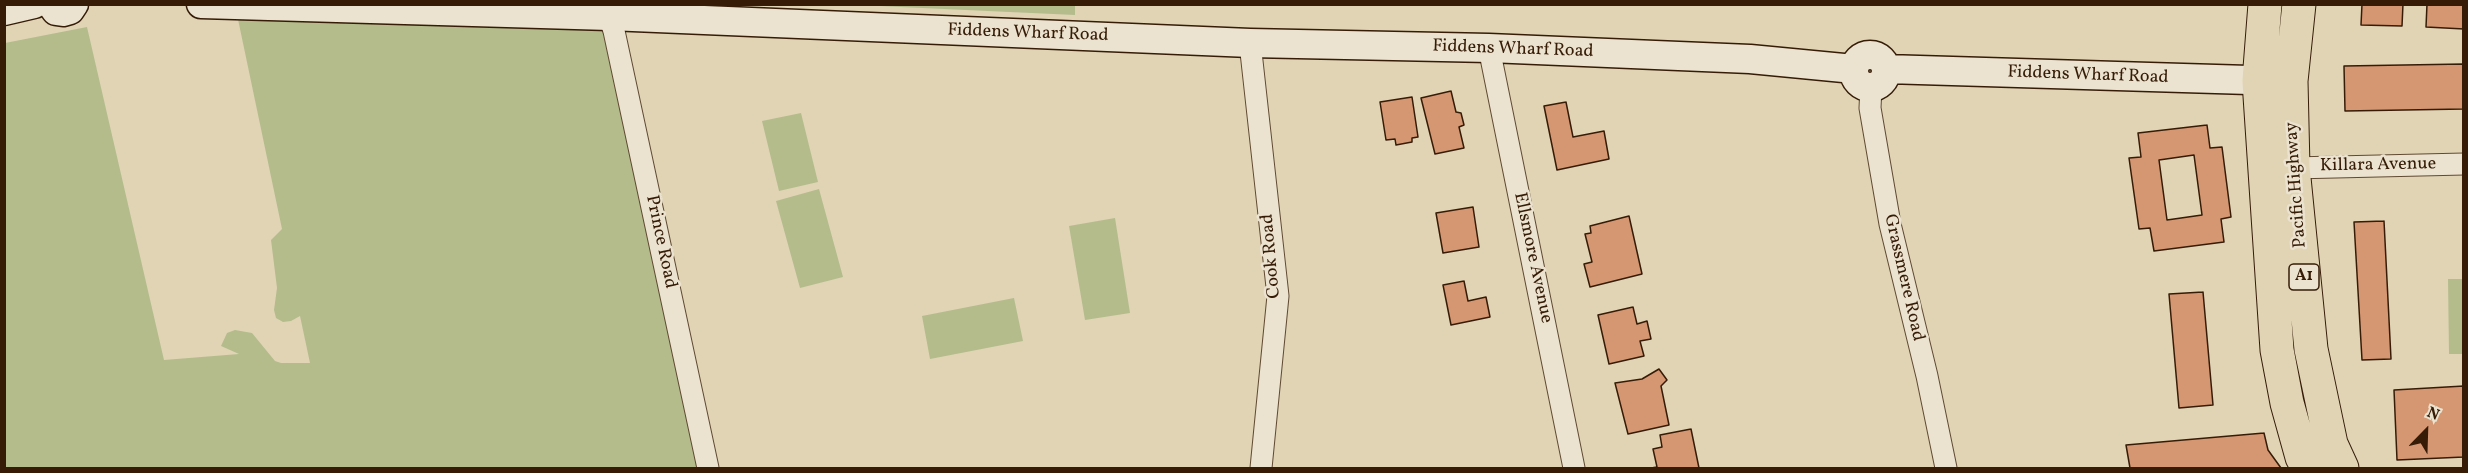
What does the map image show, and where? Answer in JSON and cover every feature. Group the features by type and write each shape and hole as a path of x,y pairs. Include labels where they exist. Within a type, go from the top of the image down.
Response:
{"highway":[{"name":"Pacific Highway","path":"2265,4 2259,81 2277,350 2287,404 2302,457 2308,468"},
{"name":"Pacific Highway","path":"2299,4 2291,81 2293,168 2311,349 2331,444 2342,468"}],"street":[{"path":"4,11 34,4"},
{"path":"51,4 56,11 63,12 70,10 74,4"},
{"name":"Fiddens Wharf Road","path":"201,4 609,16 1250,43 1488,48 1750,59 1870,75 2291,81"},
{"name":"Prince Road","path":"609,16 617,42 708,468"},
{"name":"Cook Road","path":"1250,43 1278,296 1261,468"},
{"name":"Ellsmore Avenue","path":"1488,48 1575,468"},
{"name":"Grassmere Road","path":"1870,75 1872,117 1890,224 1927,376 1946,468"},
{"name":"Killara Avenue","path":"2293,168 2463,164"}],"green space":[{"path":"857,4 1075,4 1075,15 857,5"},
{"path":"235,5 597,5 618,102 625,104 706,468 5,468 5,43 87,27 164,360 239,354 221,346 227,333 235,330 252,333 275,361 310,363 300,316 283,322 276,318 274,310 277,288 271,240 282,229"},
{"path":"801,113 818,182 779,191 762,121"},
{"path":"819,189 843,277 800,288 776,201"},
{"path":"1115,218 1130,313 1085,320 1069,226"},
{"path":"2448,279 2463,279 2463,354 2449,354"},
{"path":"1014,298 1023,341 930,359 922,316"}],"building":[{"path":"2362,4 2403,4 2402,26 2361,25"},
{"path":"2427,4 2464,4 2464,29 2426,27"},
{"path":"2464,64 2464,109 2345,111 2344,66"},
{"path":"1451,91 1456,112 1461,113 1464,125 1459,127 1464,148 1435,154 1421,98"},
{"path":"1412,97 1418,137 1412,138 1412,142 1396,145 1395,139 1386,140 1380,102"},
{"path":"1566,102 1573,137 1604,131 1609,159 1557,170 1544,106"},
{"path":"2207,125 2210,148 2222,147 2231,217 2221,219 2224,242 2154,251 2150,228 2139,229 2129,158 2141,157 2138,133","holes":["2194,155 2202,215 2167,220 2159,160"]},
{"path":"1473,207 1479,247 1443,253 1436,213"},
{"path":"1629,216 1642,274 1590,287 1584,264 1592,262 1585,234 1591,233 1590,226"},
{"path":"2384,221 2391,359 2362,360 2354,222"},
{"path":"1464,281 1468,301 1486,297 1490,317 1451,325 1443,285"},
{"path":"2203,292 2213,405 2179,408 2169,294"},
{"path":"1633,307 1637,324 1647,321 1651,339 1640,341 1644,356 1609,364 1598,315"},
{"path":"1659,369 1667,380 1661,386 1669,425 1628,434 1615,383 1642,379"},
{"path":"2464,386 2464,457 2397,460 2394,390"},
{"path":"1691,429 1699,468 1651,468 1657,467 1653,449 1662,447 1660,435"},
{"path":"2264,433 2268,450 2281,468 2130,468 2126,445"}]}
